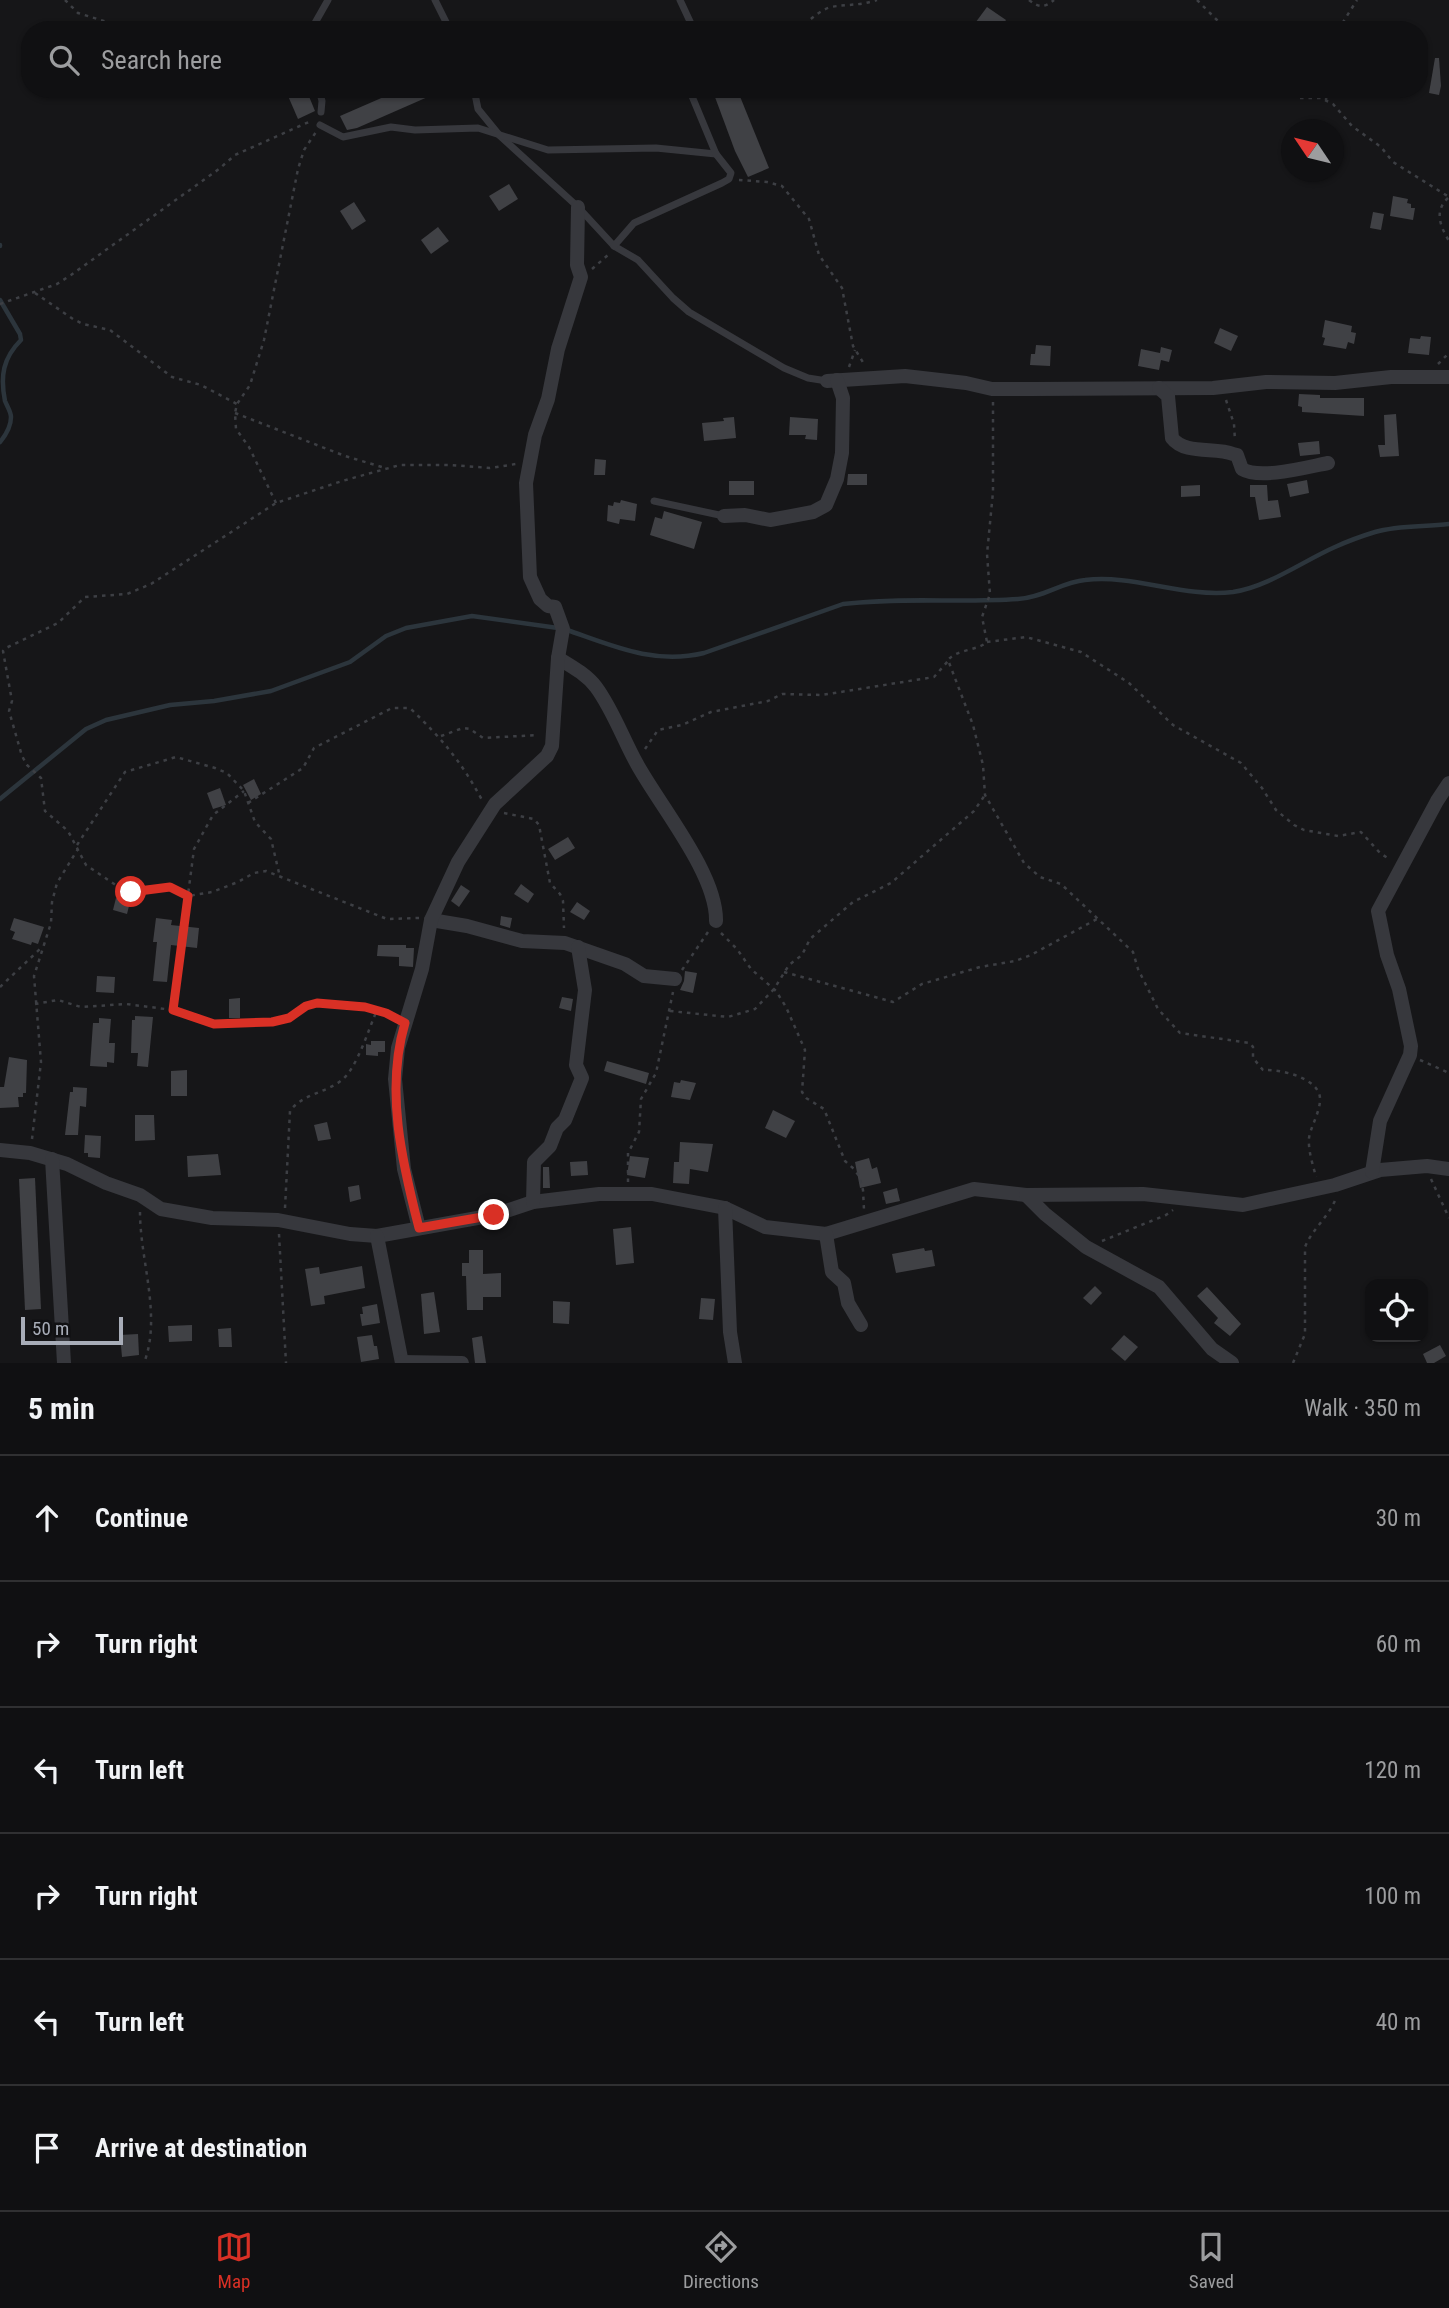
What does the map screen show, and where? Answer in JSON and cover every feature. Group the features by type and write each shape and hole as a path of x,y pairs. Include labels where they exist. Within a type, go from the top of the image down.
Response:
{"street":[{"path":"419,1228 404,1169 395,1079 398,1048 422,969 431,920 458,862 490,811 505,793 552,749 558,658 563,629 555,607 548,607 540,599 530,578 526,483 529,460 548,399 558,349 580,277 577,265 578,207"},
{"path":"832,381 905,376 992,388 1159,388 1222,387 1266,382 1335,383 1391,377 1449,377"},
{"path":"724,516 744,515 770,520 813,512 825,505 837,480 844,427 843,398 832,381"},
{"path":"1159,388 1168,396 1172,438 1176,443 1186,447 1227,451 1237,456 1242,469 1249,473 1291,470 1328,463"},
{"path":"558,658 578,670 597,688 637,764 703,875 716,905 716,921"},
{"path":"1372,1172 1380,1121 1410,1055 1411,1046 1399,989 1378,918 1381,903 1391,890 1449,783"},
{"path":"431,920 467,926 522,941 571,945 625,964 644,976 675,979"},
{"path":"533,1202 534,1162 548,1150 556,1129 565,1120 583,1078 576,1065 585,990 571,945"},
{"path":"0,1150 30,1153 52,1159 140,1195 161,1209 187,1215 281,1220 350,1234 377,1236 494,1215 533,1202 628,1193 652,1194 724,1208 765,1227 826,1234 974,1189 1027,1195 1143,1194 1243,1205 1320,1189 1372,1172 1441,1164 1449,1155"},
{"path":"52,1159 65,1363"},
{"path":"1427,1166 1449,1169"},
{"path":"1027,1195 1045,1214 1086,1247 1159,1287 1212,1349 1233,1363"},
{"path":"724,1208 729,1321 735,1363"},
{"path":"826,1234 832,1272 844,1283 848,1303 861,1325"},
{"path":"377,1236 402,1362 462,1363"}],"lane":[{"path":"316,21 328,0"},
{"path":"435,0 446,21"},
{"path":"680,0 690,21"},
{"path":"321,98 321,112"},
{"path":"476,98 478,109 500,136 578,207 614,246 638,260 689,312 784,369 808,378 832,381"},
{"path":"614,246 634,223 729,179 731,173 716,154 693,98"},
{"path":"320,125 349,137 391,127 439,130 478,128 548,150 656,148 716,154"},
{"path":"654,501 724,516"}],"path":[{"path":"65,0 78,13 104,21"},
{"path":"810,21 832,7 861,6 877,0"},
{"path":"1029,0 1039,6 1046,6 1054,0"},
{"path":"1197,0 1218,21"},
{"path":"1344,21 1357,0"},
{"path":"1321,98 1333,104 1352,126 1381,147 1393,162 1449,197 1441,204 1439,220 1449,241"},
{"path":"0,304 57,284 97,258 235,155 304,125 321,112"},
{"path":"276,503 249,447 236,429 235,413 237,404 250,384 264,340 298,169 304,150 320,125"},
{"path":"729,179 779,184 796,201 811,222 822,261 842,288 853,346 875,380"},
{"path":"580,277 598,265 614,246"},
{"path":"34,293 83,324 110,330 172,377 201,385 237,404"},
{"path":"1222,387 1234,424 1237,456"},
{"path":"987,642 982,617 990,594 987,554 993,492 995,425 992,388"},
{"path":"235,413 345,456 386,468"},
{"path":"431,920 411,917 387,919 266,871 212,892 188,896 170,887 131,892 123,890 86,865 68,831 45,811 41,778 22,756 9,711 12,701 3,651 58,623 85,597 127,594 151,584 276,503 386,468 419,464 502,467 529,460"},
{"path":"637,764 658,730 682,725 700,715 768,701 782,694 822,695 934,677 952,655 987,642 1026,637 1081,652 1129,684 1173,725 1241,763 1276,810 1294,825 1304,830 1338,836 1361,832 1386,857 1404,862"},
{"path":"948,660 973,724 983,765 985,795 1024,863 1040,877 1061,884 1133,951 1138,969 1158,1009 1180,1033 1250,1043 1253,1047 1253,1058 1263,1070 1280,1069 1318,1089 1321,1098 1309,1141 1320,1189"},
{"path":"248,803 303,768 314,748 392,708 410,708 459,760 490,811 530,818 539,825 550,883 561,894 571,945"},
{"path":"440,737 463,728 470,729 482,738 552,734"},
{"path":"30,1153 41,1062 34,975 51,923 51,906 57,883 127,770 176,757 220,770 244,791 255,822 271,839 280,877"},
{"path":"173,1010 192,856 213,815 244,791"},
{"path":"670,1011 735,1016 755,1009 774,989 784,972 802,954 810,939 820,929 853,902 891,883 974,810 985,795"},
{"path":"784,972 892,1002 922,984 1031,955 1098,919"},
{"path":"628,1193 628,1153 639,1132 640,1099 656,1073 675,979 713,926 733,944 751,969 774,989 786,1007 805,1050 802,1092 804,1097 822,1107 845,1161 859,1176 863,1191 864,1223"},
{"path":"0,987 43,947"},
{"path":"35,1004 58,1000 81,1007 118,1004 173,1010 219,1024 289,1018 313,1003 377,1010 405,1023"},
{"path":"286,1363 281,1220 290,1111 297,1103 345,1077 352,1068 377,1010"},
{"path":"1410,1055 1449,1073"},
{"path":"1427,1166 1433,1186 1449,1218"},
{"path":"1293,1363 1305,1334 1306,1245 1333,1206 1338,1184"},
{"path":"140,1195 140,1241 150,1300 150,1348 144,1363"},
{"path":"1086,1247 1166,1215 1185,1198"}],"building":[{"path":"987,7 1006,20 1005,21 977,21"},
{"path":"1435,58 1439,58 1439,95 1429,93"},
{"path":"289,98 310,98 315,111 298,119"},
{"path":"381,98 425,98 357,128 347,130 340,116"},
{"path":"715,98 741,98 769,168 748,177"},
{"path":"509,184 518,199 499,211 489,196"},
{"path":"1393,196 1408,199 1407,203 1411,204 1411,208 1415,208 1413,220 1390,216"},
{"path":"354,202 366,221 352,230 340,211"},
{"path":"1373,212 1384,214 1381,230 1370,228"},
{"path":"438,227 449,241 431,254 421,240"},
{"path":"1325,320 1352,326 1351,332 1356,333 1354,344 1348,342 1346,349 1323,345"},
{"path":"1220,328 1238,336 1231,351 1214,343"},
{"path":"1421,336 1431,337 1429,355 1408,353 1410,338 1420,339"},
{"path":"1036,345 1051,346 1050,366 1030,365 1031,354 1035,354"},
{"path":"1161,347 1172,350 1169,362 1161,360 1159,370 1138,366 1141,349 1160,353"},
{"path":"1299,394 1320,395 1320,398 1364,398 1364,416 1302,412 1302,407 1298,406"},
{"path":"1396,414 1399,456 1380,457 1378,445 1385,445 1384,415"},
{"path":"734,417 736,438 704,441 702,423"},
{"path":"790,417 818,419 817,440 805,439 806,435 789,435"},
{"path":"1319,441 1320,454 1300,456 1298,443"},
{"path":"595,459 606,460 605,475 594,475"},
{"path":"848,474 867,474 867,485 847,485"},
{"path":"1307,480 1309,493 1290,497 1287,484"},
{"path":"729,481 754,481 754,495 729,495"},
{"path":"1200,485 1200,496 1181,497 1181,486"},
{"path":"1250,485 1267,485 1268,501 1278,500 1281,517 1259,520 1255,497 1250,497"},
{"path":"621,500 637,504 635,521 620,519 619,524 607,521 608,505 613,506 614,502 620,503"},
{"path":"664,511 702,522 694,549 650,535 655,517 662,519"},
{"path":"254,779 261,794 251,800 243,785"},
{"path":"220,788 226,805 213,809 207,793"},
{"path":"568,837 575,848 555,860 548,849"},
{"path":"521,884 534,894 528,903 514,894"},
{"path":"461,885 470,891 459,907 451,901"},
{"path":"116,898 130,902 127,914 113,910"},
{"path":"577,902 590,911 584,920 570,912"},
{"path":"501,916 512,918 510,928 500,925"},
{"path":"14,918 44,927 38,944 32,942 31,945 12,939 15,932 10,930"},
{"path":"156,918 172,920 171,925 199,928 197,948 171,945 167,982 153,981 157,942 153,942"},
{"path":"378,945 406,945 406,948 414,948 413,967 399,966 399,957 377,956"},
{"path":"685,971 697,973 693,993 680,990"},
{"path":"97,976 115,977 114,993 96,992"},
{"path":"562,997 573,999 571,1011 559,1008"},
{"path":"240,998 240,1018 229,1018 229,999"},
{"path":"135,1016 153,1017 148,1067 137,1066 138,1053 131,1053 132,1020 135,1020"},
{"path":"99,1018 111,1019 109,1043 115,1043 114,1063 107,1062 107,1067 90,1066 93,1023 99,1023"},
{"path":"371,1041 385,1041 385,1052 378,1052 378,1056 366,1055 366,1044 371,1045"},
{"path":"9,1057 27,1060 26,1093 23,1093 23,1097 18,1097 19,1107 0,1108 0,1087 4,1087"},
{"path":"607,1061 649,1073 646,1084 604,1071"},
{"path":"187,1070 187,1096 171,1096 171,1071"},
{"path":"681,1080 696,1083 690,1100 671,1097 674,1082 680,1083"},
{"path":"73,1087 87,1088 86,1107 80,1106 78,1135 65,1135 70,1092 73,1092"},
{"path":"773,1110 795,1121 786,1138 765,1128"},
{"path":"135,1115 154,1115 155,1140 135,1141"},
{"path":"327,1122 331,1139 318,1141 314,1125"},
{"path":"85,1135 101,1136 100,1158 88,1157 88,1153 84,1153"},
{"path":"680,1142 713,1144 708,1172 690,1169 689,1184 673,1183 674,1162 679,1162"},
{"path":"218,1154 221,1175 188,1177 187,1156"},
{"path":"630,1156 649,1158 645,1178 627,1175"},
{"path":"869,1158 872,1169 877,1167 881,1183 860,1188 855,1162"},
{"path":"587,1161 588,1175 571,1176 570,1162"},
{"path":"543,1167 549,1167 550,1188 543,1188"},
{"path":"35,1178 41,1309 25,1310 19,1179"},
{"path":"359,1185 361,1199 350,1202 348,1187"},
{"path":"897,1188 900,1201 886,1204 883,1192"},
{"path":"631,1227 634,1263 616,1265 613,1229"},
{"path":"924,1248 925,1251 932,1250 935,1266 896,1273 892,1254"},
{"path":"469,1250 483,1250 483,1274 501,1273 501,1297 483,1297 483,1310 467,1310 466,1276 462,1276 462,1263 469,1263"},
{"path":"362,1266 365,1288 324,1296 325,1304 311,1306 305,1269 319,1267 320,1274"},
{"path":"1095,1286 1102,1293 1091,1305 1083,1298"},
{"path":"1207,1287 1241,1324 1230,1336 1214,1323 1218,1318 1197,1296"},
{"path":"434,1292 440,1332 424,1334 421,1294"},
{"path":"701,1298 715,1299 713,1320 699,1319"},
{"path":"553,1301 570,1302 569,1324 553,1323"},
{"path":"377,1304 380,1323 362,1326 362,1307"},
{"path":"192,1325 192,1341 169,1342 168,1326"},
{"path":"231,1328 232,1347 219,1347 218,1329"},
{"path":"138,1334 139,1355 122,1357 120,1335"},
{"path":"372,1335 379,1359 361,1362 357,1337"},
{"path":"1124,1335 1138,1347 1125,1361 1111,1349"},
{"path":"482,1336 486,1363 475,1363 472,1338"},
{"path":"1440,1345 1446,1356 1434,1363 1427,1363 1423,1354"}],"waterway":[{"path":"0,300 21,340 10,354 4,368 5,401 11,417 0,442"},
{"path":"567,630 634,652 668,657 686,656 704,653 843,604 1018,599 1077,581 1103,579 1196,592 1233,592 1259,585 1335,547 1370,534 1393,528 1449,524"},
{"path":"0,799 86,729 106,720 170,705 271,691 350,662 386,636 406,628 472,616 558,628"}],"route":[{"path":"131,892 175,887 188,896 173,1010 214,1024 272,1022 289,1018 309,1004 317,1003 365,1007 386,1013 405,1023 398,1048 395,1079 404,1169 419,1228 494,1215"}]}
